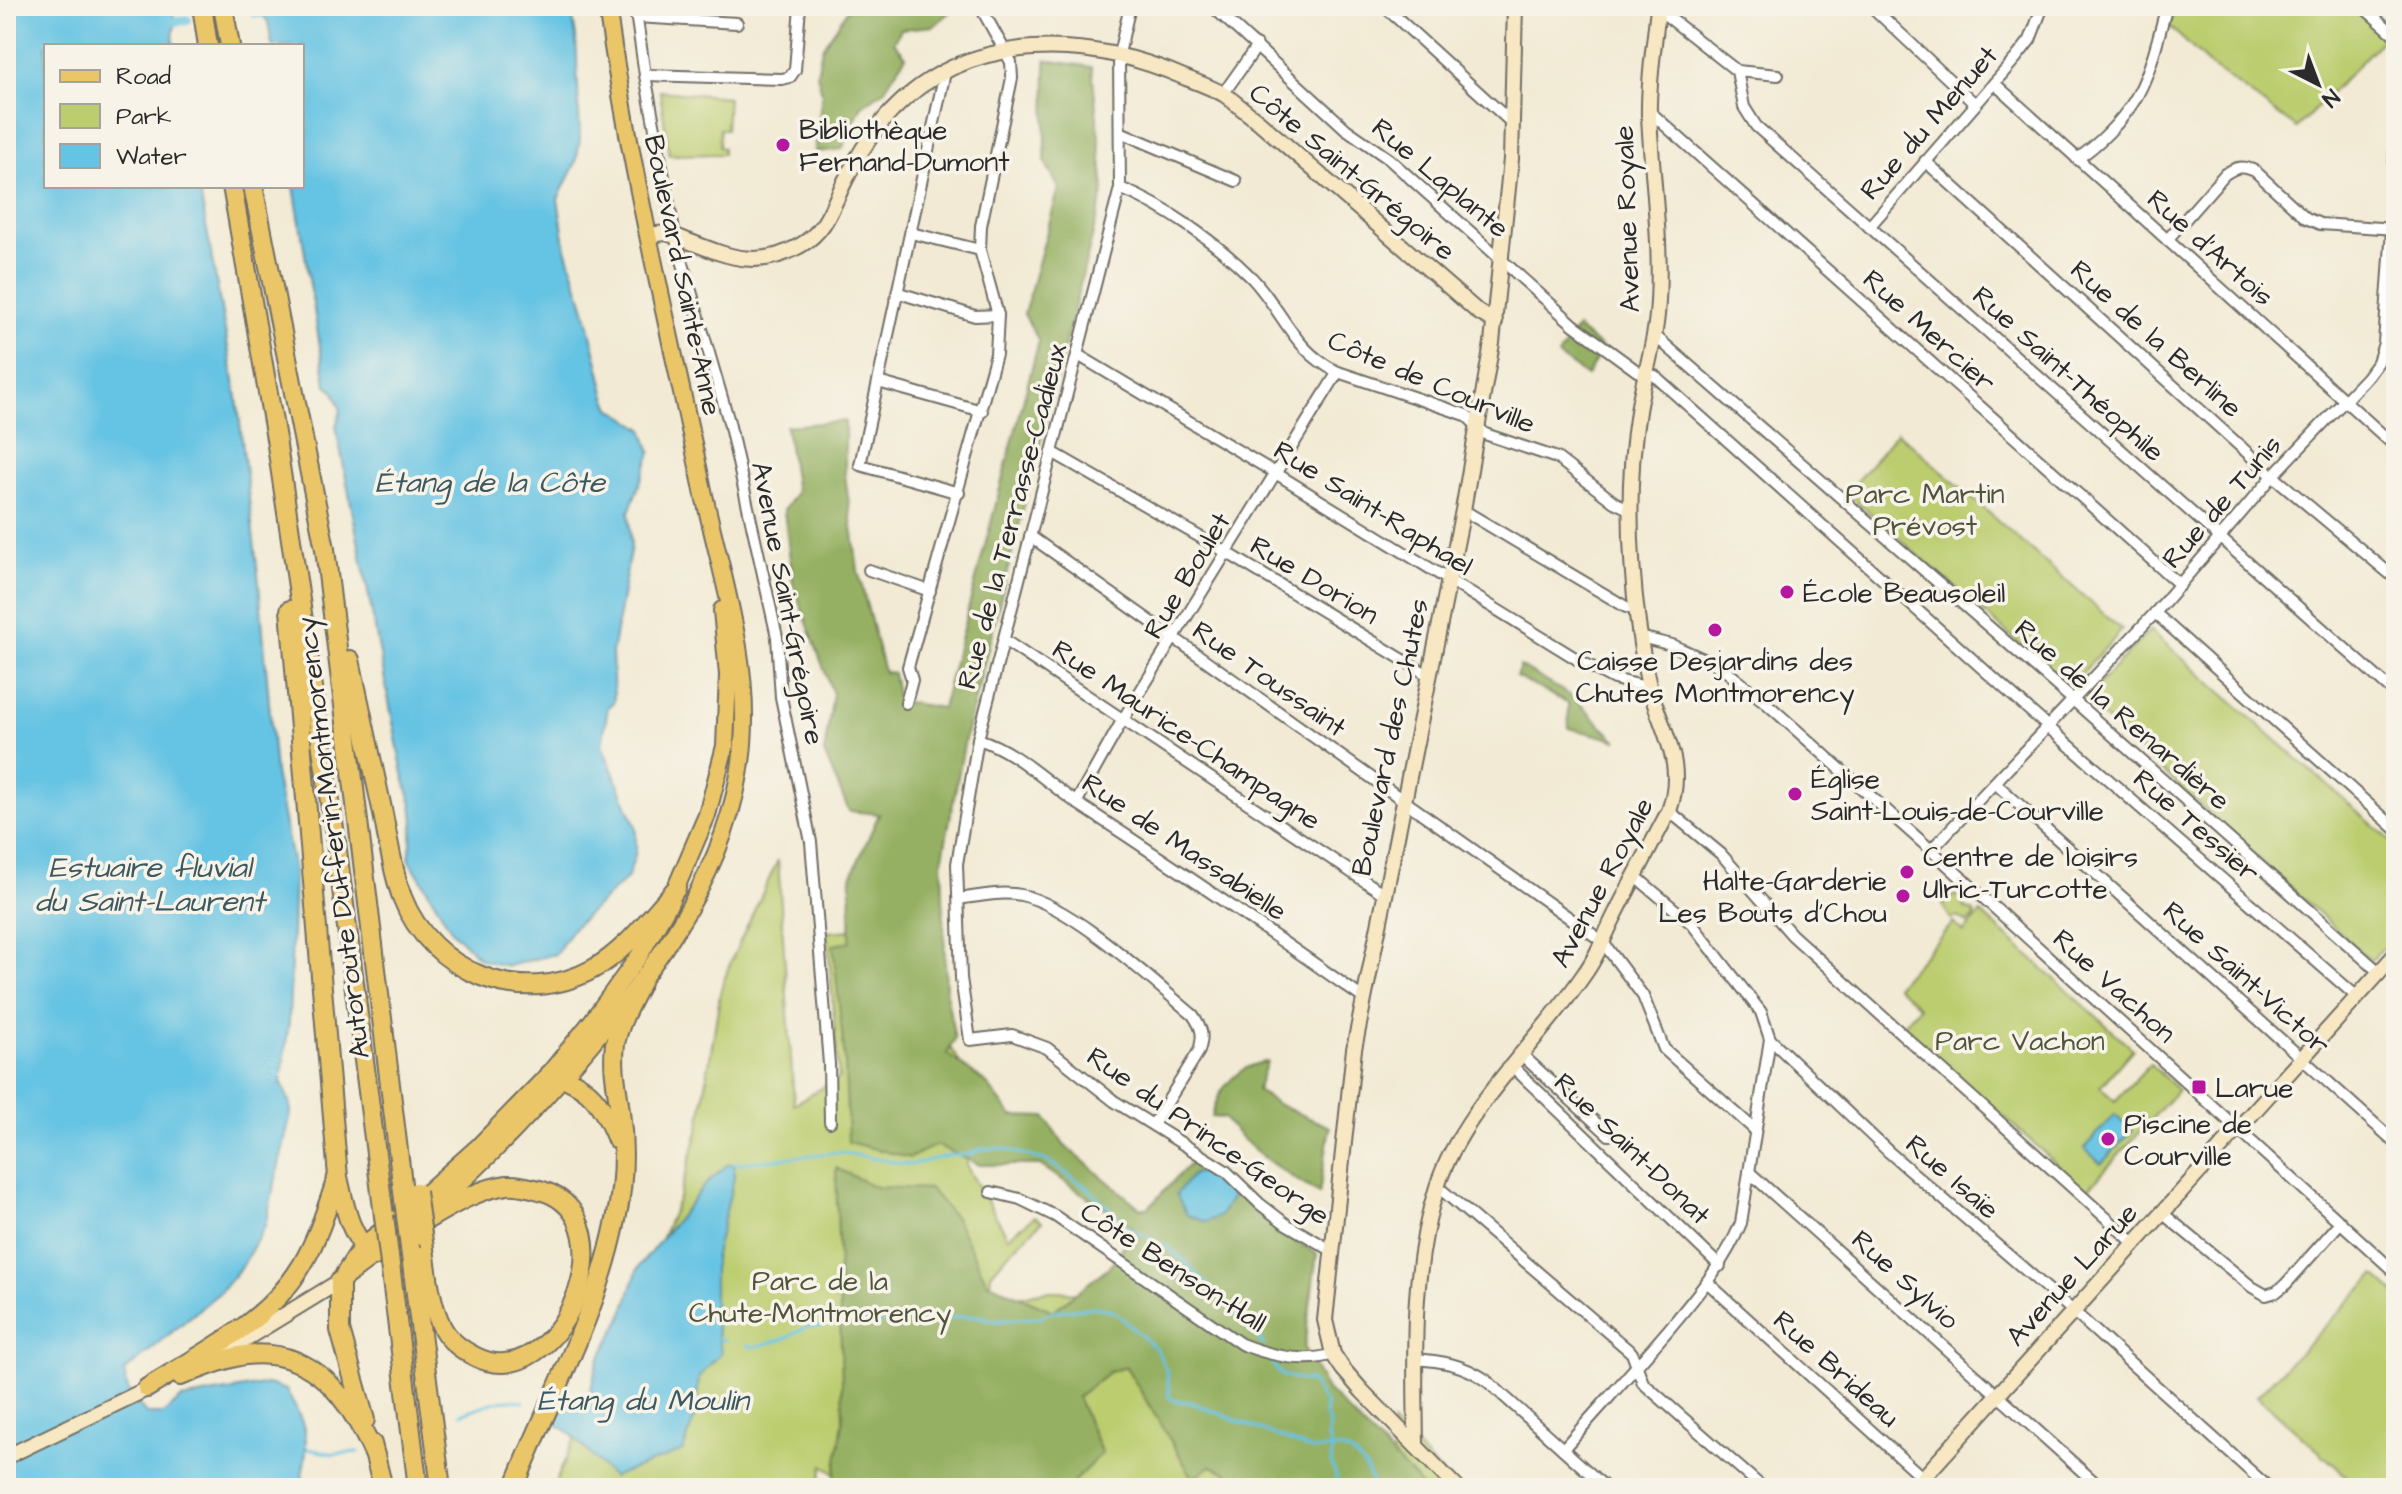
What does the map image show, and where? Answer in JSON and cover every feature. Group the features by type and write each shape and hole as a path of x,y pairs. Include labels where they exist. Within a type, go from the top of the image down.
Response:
{"highway":[{"path":"223,6 232,44"},
{"path":"231,6 233,44"},
{"path":"202,10 208,44"},
{"name":"Autoroute Dufferin-Montmorency","path":"232,188 276,439 336,842 384,1216 375,1255 418,1488"},
{"name":"Autoroute Dufferin-Montmorency","path":"253,188 325,549 368,894 390,1003 412,1238"},
{"path":"276,439 338,1177 347,1219 375,1255"},
{"path":"325,549 397,879 411,915 436,948 460,967 496,982 513,985 559,982 594,969 612,956 676,889"},
{"path":"514,1488 583,1330 597,1292 616,1219 624,1158 613,1062 619,1026 641,982"},
{"path":"556,1075 581,1086 600,1105 624,1158"},
{"path":"147,1388 252,1321 272,1304 302,1264 318,1232 338,1177"},
{"path":"507,1185 529,1187 562,1201 574,1215 585,1243 583,1274 578,1292 562,1323 536,1352 518,1361 498,1363 483,1360 455,1343 442,1329 412,1238 476,1195 507,1185"},
{"path":"412,1238 441,1488"},
{"path":"340,1281 340,1330 383,1488"},
{"path":"147,1388 231,1358 254,1355 292,1360 325,1378 337,1389 360,1422 375,1456"}],"main road":[{"name":"Boulevard Sainte-Anne","path":"340,1281 375,1255 412,1238 641,982 702,885 729,817 739,778 744,703 739,643 629,143 607,6"},
{"name":"Boulevard Sainte-Anne","path":"375,1255 396,1220 556,1075 639,956 676,889 707,815 725,746 728,675 717,553"}],"street":[{"path":"645,75 790,77 795,70 800,6"},
{"path":"906,703 912,680 908,667 996,354 998,315 980,250 981,226 1012,78 1011,62 980,6"},
{"name":"Rue de la Terrasse-Cadieux","path":"970,1040 961,978 957,864 978,739 1120,188 1119,54 1130,6"},
{"name":"Rue Laplante","path":"1212,6 1346,129 1389,159 1574,325 1637,371 1647,373"},
{"path":"1384,6 1512,123"},
{"name":"Boulevard des Chutes","path":"1416,1446 1362,1391 1333,1354 1325,1320 1354,1049 1463,510 1495,322 1512,123 1515,6"},
{"path":"1871,6 1975,104"},
{"name":"Rue du Menuet","path":"1869,227 2030,40 2043,6"},
{"path":"2077,159 2090,150 2134,102 2167,6"},
{"path":"2362,6 2396,36"},
{"path":"1658,7 1737,71 1778,75"},
{"name":"Avenue Royale","path":"1416,1446 1414,1359 1419,1266 1437,1186 1466,1128 1517,1060 1545,1030 1588,970 1669,811 1675,793 1676,766 1650,688 1640,637 1631,510 1631,468 1638,408 1654,335 1659,258 1649,111 1658,7"},
{"path":"636,12 737,23"},
{"name":"Avenue Saint-Grégoire","path":"636,12 675,236 729,422 777,637 781,697 811,842 829,1064 830,1122"},
{"name":"Côte Saint-Grégoire","path":"649,235 666,233 741,260 771,259 803,244 831,216 844,182 891,111 918,88 945,72 1005,50 1051,45 1119,54 1168,70 1223,94 1478,312 1495,322"},
{"path":"1223,94 1257,46"},
{"name":"Rue Saint-Théophile","path":"1737,71 1744,107 1756,126 2396,694"},
{"path":"945,72 860,465 959,493"},
{"name":"Rue d'Artois","path":"1994,83 2396,447"},
{"name":"Rue Mercier","path":"1649,111 2180,585"},
{"name":"Rue de Tunis","path":"1931,850 2155,613 2273,476 2378,362 2384,343 2394,229 2396,118"},
{"path":"1120,132 1236,181"},
{"name":"Rue de la Berline","path":"1925,161 2273,476 2396,579"},
{"path":"2167,240 2225,174 2236,167 2255,171 2306,218 2320,224 2394,229"},
{"name":"Côte de Courville","path":"1120,188 1147,199 1218,249 1253,280 1305,351 1319,364 1466,415 1485,434 1557,458 1614,502 1631,510"},
{"path":"911,233 980,250"},
{"path":"899,293 975,316 998,315"},
{"name":"Rue de la Renardière","path":"1654,335 2379,972"},
{"name":"Rue Saint-Raphael","path":"1078,355 1580,661 1614,679 1650,688"},
{"name":"Rue Boulet","path":"1076,803 1122,721 1175,640 1338,372"},
{"name":"Rue Tessier","path":"1647,373 1655,376 2047,726 2356,996"},
{"path":"878,382 982,411"},
{"name":"Rue Dorion","path":"1052,452 1226,552 1428,675"},
{"path":"1463,510 1626,607 1637,610"},
{"name":"Rue Toussaint","path":"1030,536 1602,941 1643,996 1664,1049 1754,1129"},
{"path":"869,570 930,591"},
{"path":"2155,613 2396,829"},
{"name":"Rue Vachon","path":"1640,637 1672,645 1728,672 1931,850 2396,1273"},
{"name":"Rue Maurice-Champagne","path":"1004,640 1384,894"},
{"name":"Rue de Massabielle","path":"978,739 1000,746 1076,803 1145,846 1363,998"},
{"name":"Rue Saint-Victor","path":"1995,783 2396,1143"},
{"path":"1669,811 1721,854 1792,935 2134,1243"},
{"name":"Rue Isaïe","path":"1635,876 1692,924 1761,1012 1770,1039 1890,1153 2073,1311 2269,1488"},
{"path":"959,899 1004,893 1039,900 1100,938 1193,1015 1202,1027 1199,1051 1153,1125"},
{"name":"Avenue Larue","path":"1924,1485 1998,1394 2396,954"},
{"name":"Rue du Prince-George","path":"970,1040 1012,1035 1038,1043 1114,1101 1226,1171 1286,1224 1331,1250"},
{"path":"1563,1449 1637,1367 1720,1266 1741,1223 1770,1039"},
{"path":"1517,1060 1609,1135"},
{"name":"Rue Saint-Donat","path":"1517,1060 1720,1266"},
{"name":"Rue Sylvio","path":"1749,1172 2101,1488"},
{"path":"1437,1186 1632,1353 1643,1383 1763,1488"},
{"name":"Côte Benson-Hall","path":"991,1192 1020,1199 1055,1216 1241,1344 1263,1353 1310,1360 1333,1354"},
{"path":"2161,1212 2252,1287 2266,1295 2285,1285 2341,1222"},
{"name":"Boulevard Sainte-Anne","path":"6,1457 231,1349 340,1281"},
{"name":"Rue Brideau","path":"1708,1283 1924,1485"},
{"path":"1414,1359 1448,1361 1468,1368 1486,1380 1606,1488"},
{"path":"1416,1446 1457,1488"}],"green space":[{"path":"872,6 949,6 951,11 934,26 901,29 894,42 906,56 884,90 861,107 842,149 815,152 822,93 817,74 822,48 849,8 871,10"},
{"path":"2175,6 2353,6 2386,36 2297,128 2211,66 2169,26"},
{"path":"1046,60 1092,67 1104,190 965,739 942,862 946,992 955,1039 947,1054 986,1083 1012,1116 1045,1117 1064,1145 1140,1208 1148,1208 1194,1159 1293,1239 1317,1254 1304,1348 1327,1390 1424,1488 1255,1488 1211,1466 1193,1478 1126,1367 1109,1372 1077,1397 1102,1453 1075,1480 1072,1488 833,1488 843,1421 836,1168 876,1187 930,1189 956,1219 987,1282 1053,1311 1110,1266 1135,1229 1040,1165 980,1165 936,1145 910,1158 848,1142 845,1063 833,945 850,942 851,877 879,814 849,811 824,753 833,694 793,584 784,510 796,492 786,426 845,421 845,475 858,571 884,672 893,673 898,701 942,708 1039,341 1024,314 1059,188 1045,162"},
{"path":"660,91 728,97 726,129 720,129 719,147 723,148 723,154 669,155"},
{"path":"1577,328 1602,348 1587,376 1558,356"},
{"name":"Parc Martin Prévost","path":"1897,432 2122,630 2069,687 1847,493"},
{"path":"2150,630 2396,845 2396,934 2371,961 2084,700"},
{"path":"1520,666 1573,697 1616,740 1569,728 1568,703 1516,677"},
{"name":"Parc de la Chute-Montmorency","path":"778,860 794,1104 839,1078 827,932 865,929 865,918 944,928 940,971 942,1034 962,1066 967,1167 1008,1237 1035,1216 1042,1222 991,1274 988,1307 1044,1292 1079,1295 1326,1488 860,1488 842,1480 823,1465 819,1488 553,1488 679,1198 699,1128 721,989"},
{"path":"1954,895 1961,898 1965,908 1974,912 1975,917 1968,923 1957,917 1951,919 1942,905"},
{"name":"Parc Vachon","path":"1981,913 2133,1049 2100,1087 2115,1101 2150,1064 2178,1090 2086,1191 1903,1025 1919,1007 1896,986 1953,923 1964,932"},
{"path":"1267,1062 1257,1090 1277,1104 1330,1127 1319,1194 1256,1151 1224,1118 1212,1117 1218,1097 1230,1080 1247,1068"},
{"path":"2375,1275 2396,1294 2396,1488 2360,1488 2257,1396"},
{"path":"1392,1423 1457,1488 1385,1488 1393,1449"}],"water":[{"name":"Estuaire fluvial du Saint-Laurent","path":"6,6 169,6 175,18 174,44 44,44 44,188 199,188 237,398 259,583 275,773 294,872 289,1022 281,1082 291,1113 265,1226 242,1266 220,1292 124,1372 128,1391 146,1414 163,1414 181,1399 268,1384 286,1390 304,1431 306,1450 302,1475 308,1488 6,1488"},
{"name":"Étang de la Côte","path":"262,6 571,6 576,36 580,139 576,162 558,199 565,245 585,309 606,397 611,408 643,429 651,453 629,512 631,546 612,653 614,701 608,707 602,745 636,827 636,851 628,877 572,929 556,954 508,966 480,959 452,931 409,859 414,820 412,804 403,774 336,426 341,410 334,392 326,384 294,188 304,188 304,44 272,44"},
{"name":"Piscine de Courville","path":"2115,1115 2132,1131 2101,1164 2084,1148"},
{"name":"Étang du Moulin","path":"734,1164 734,1178 714,1259 714,1314 721,1353 699,1377 696,1413 683,1451 612,1477 570,1433 555,1423 563,1406 585,1411 598,1362 622,1317 638,1268 704,1186 727,1165"},
{"path":"1205,1171 1232,1196 1220,1216 1206,1222 1187,1215 1176,1194 1193,1174"}],"waterway":[{"path":"255,13 262,13"},
{"path":"177,21 187,20"},
{"path":"734,1164 839,1152 910,1165 952,1155 968,1155 982,1149 1001,1148 1047,1161 1087,1187 1127,1226 1167,1247 1185,1261 1264,1345"},
{"path":"747,1345 754,1347 784,1339 808,1326 820,1327 836,1321 885,1322 977,1316 996,1321 1097,1307 1115,1312 1157,1350 1167,1372 1169,1397 1175,1401 1190,1402 1309,1449 1342,1449 1359,1460 1372,1484 1383,1488"},
{"path":"719,1339 725,1340"},
{"path":"1271,1362 1281,1375 1311,1382 1308,1379"},
{"path":"1311,1382 1326,1404 1325,1416 1329,1421 1328,1436 1336,1488"},
{"path":"461,1414 500,1401 524,1402"},
{"path":"308,1449 334,1454 358,1452"}],"place":[{"name":"Bibliothèque Fernand-Dumont","path":"783,145"},
{"name":"École Beausoleil","path":"1787,592"},
{"name":"Caisse Desjardins des Chutes Montmorency","path":"1715,630"},
{"name":"Église Saint-Louis-de-Courville","path":"1795,794"},
{"name":"Centre de loisirs Ulric-Turcotte","path":"1907,872"},
{"name":"Halte-Garderie Les Bouts d'Chou","path":"1903,896"},
{"name":"Larue","path":"2199,1087"},
{"name":"Piscine de Courville","path":"2108,1139"}]}
